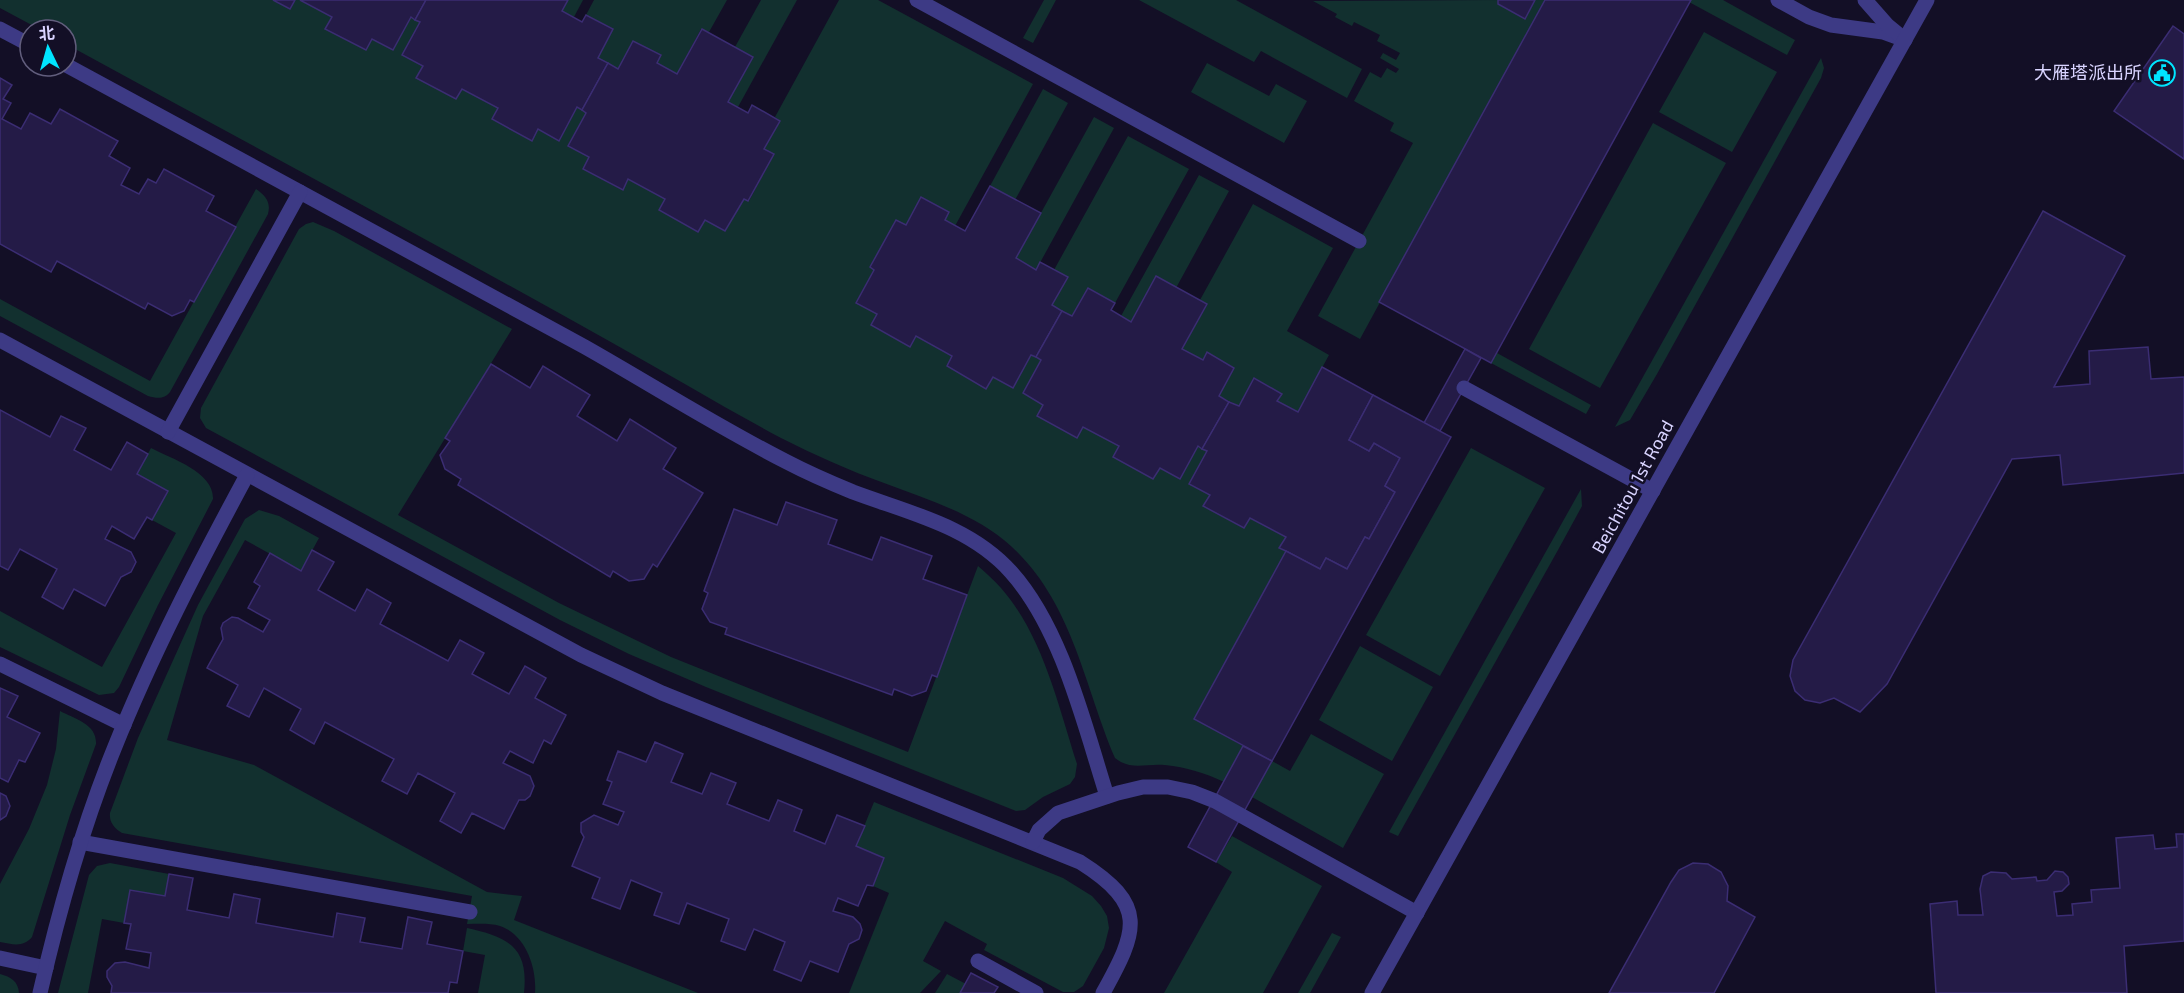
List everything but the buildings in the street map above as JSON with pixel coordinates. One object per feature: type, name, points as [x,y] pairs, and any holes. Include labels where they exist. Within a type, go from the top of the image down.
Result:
[{"type":"street","points":[[917,0],[1359,241]]},
{"type":"street","points":[[1778,0],[1809,17],[1831,25],[1883,32],[1905,40]]},
{"type":"street","points":[[1865,0],[1887,25],[1905,40]]},
{"type":"street","name":"Beichitou 1st Road","points":[[1372,993],[1927,0]]},
{"type":"street","points":[[0,29],[18,39]]},
{"type":"street","points":[[78,72],[589,350],[786,462],[849,490],[968,536],[1011,571],[1043,617],[1066,670],[1107,796]]},
{"type":"street","points":[[168,432],[300,192]]},
{"type":"street","points":[[0,340],[582,655],[662,693],[1080,862],[1115,888],[1126,903],[1131,921],[1130,940],[1103,993]]},
{"type":"street","points":[[1464,388],[1653,491]]},
{"type":"street","points":[[40,993],[80,842],[124,725],[167,627],[247,475]]},
{"type":"street","points":[[0,664],[124,725]]},
{"type":"street","points":[[1033,842],[1039,830],[1058,813],[1107,796],[1143,787],[1168,787],[1192,792],[1224,806],[1417,913]]},
{"type":"street","points":[[80,842],[470,912]]},
{"type":"street","points":[[0,958],[46,968]]},
{"type":"street","points":[[978,961],[1036,993]]},
{"type":"green space","points":[[0,0],[300,0],[332,17],[326,29],[366,50],[372,39],[393,50],[411,17],[420,22],[402,55],[423,66],[417,78],[456,99],[462,89],[498,108],[492,119],[532,140],[538,129],[560,140],[577,107],[586,113],[568,145],[589,157],[583,169],[622,190],[628,179],[665,199],[659,210],[698,232],[705,220],[725,231],[744,199],[749,201],[774,154],[764,149],[780,121],[775,117],[839,0],[878,0],[1033,84],[955,226],[945,220],[948,212],[921,197],[906,225],[896,221],[870,267],[874,270],[856,302],[877,314],[871,325],[910,346],[916,336],[952,356],[947,366],[986,388],[993,377],[1013,388],[1031,355],[1041,360],[1023,393],[1119,446],[1114,457],[1153,479],[1160,468],[1180,479],[1198,446],[1207,451],[1189,484],[1210,495],[1204,506],[1243,528],[1250,518],[1286,537],[1279,547],[1286,551],[1194,718],[1243,746],[1224,782],[1180,767],[1133,765],[1115,758],[1075,646],[1049,594],[1033,569],[1012,547],[983,525],[935,502],[845,468],[781,438],[474,266],[78,51],[78,18],[19,18],[0,8]]},
{"type":"green space","points":[[568,0],[583,0],[574,17],[562,11]]},
{"type":"green space","points":[[594,0],[727,0],[709,32],[701,29],[677,74],[657,63],[660,55],[633,41],[618,69],[598,58],[613,29],[586,15]]},
{"type":"green space","points":[[761,0],[797,0],[738,107],[728,102],[735,47]]},
{"type":"green space","points":[[1044,0],[1056,0],[1033,43],[1023,38]]},
{"type":"green space","points":[[1139,0],[1236,0],[1362,69],[1347,98],[1261,51],[1254,62]]},
{"type":"green space","points":[[1498,0],[1498,4],[1525,19],[1535,0],[1545,0],[1360,339],[1318,316],[1413,143],[1390,131],[1394,123],[1354,101],[1370,72],[1381,78],[1387,68],[1396,73],[1399,69],[1380,58],[1383,53],[1396,60],[1400,53],[1377,41],[1380,35],[1354,22],[1352,26],[1335,17],[1337,14],[1313,1]]},
{"type":"green space","points":[[1691,0],[1723,0],[1795,40],[1787,55],[1689,2]]},
{"type":"green space","points":[[1704,32],[1777,72],[1732,152],[1659,112]]},
{"type":"green space","points":[[1821,58],[1824,68],[1821,78],[1657,374],[1630,420],[1615,427]]},
{"type":"green space","points":[[1207,63],[1269,96],[1276,84],[1307,101],[1284,143],[1191,92]]},
{"type":"green space","points":[[1043,89],[1068,103],[1015,200],[990,186]]},
{"type":"green space","points":[[1094,117],[1114,128],[1036,270],[1016,258]]},
{"type":"green space","points":[[1653,123],[1726,163],[1600,388],[1529,349]]},
{"type":"green space","points":[[1128,136],[1189,169],[1115,303],[1088,288],[1072,316],[1052,305],[1054,270]]},
{"type":"green space","points":[[1199,175],[1229,191],[1176,288],[1156,276],[1131,322],[1121,316]]},
{"type":"green space","points":[[256,189],[267,200],[268,214],[170,392],[163,397],[148,396],[0,316],[0,299],[150,381]]},
{"type":"green space","points":[[1253,204],[1333,248],[1287,331],[1329,355],[1298,412],[1277,401],[1282,394],[1255,378],[1239,406],[1219,396],[1234,368],[1207,353],[1203,360],[1182,349],[1207,305],[1200,300]]},
{"type":"green space","points":[[313,222],[334,231],[512,329],[398,515],[559,603],[671,657],[908,752],[978,566],[1016,607],[1028,627],[1048,672],[1077,764],[1075,777],[1070,784],[1043,797],[1025,810],[1016,811],[706,687],[629,654],[560,620],[206,428],[200,418],[201,408],[299,229]]},
{"type":"green space","points":[[1497,353],[1591,405],[1586,414],[1491,363]]},
{"type":"green space","points":[[151,448],[199,474],[207,481],[213,499],[119,687],[114,693],[99,695],[0,647],[0,611],[102,667],[176,533],[152,520],[168,491],[137,474]]},
{"type":"green space","points":[[1471,448],[1545,488],[1440,676],[1366,635]]},
{"type":"green space","points":[[1581,489],[1582,506],[1398,836],[1389,832]]},
{"type":"green space","points":[[259,510],[279,516],[319,538],[301,571],[245,540],[203,616],[167,740],[254,765],[487,892],[522,896],[514,920],[698,993],[535,993],[532,963],[517,937],[500,926],[467,924],[472,896],[122,833],[114,827],[110,813],[138,738],[198,605],[245,519]]},
{"type":"green space","points":[[1360,646],[1433,687],[1392,761],[1319,720]]},
{"type":"green space","points":[[60,711],[89,727],[96,744],[70,815],[32,937],[21,944],[0,942],[0,884],[29,829],[47,785],[56,749]]},
{"type":"green space","points":[[1311,734],[1384,774],[1343,848],[1252,797],[1272,761],[1290,771]]},
{"type":"green space","points":[[874,802],[1063,878],[1092,896],[1107,916],[1109,928],[1104,948],[1083,986],[1074,992],[1063,992],[984,950],[987,944],[945,921],[923,961],[941,971],[920,993],[849,993],[889,893],[873,886],[884,858],[856,846]]},
{"type":"green space","points":[[1232,836],[1322,886],[1263,993],[1164,993],[1232,872],[1216,862]]},
{"type":"green space","points":[[110,863],[169,874],[165,896],[130,891],[124,923],[102,919],[88,993],[58,993],[89,875],[97,866]]},
{"type":"green space","points":[[467,928],[493,935],[512,946],[519,954],[523,964],[524,993],[478,993],[485,955],[463,951]]},
{"type":"green space","points":[[1332,933],[1341,937],[1310,993],[1298,993]]},
{"type":"green space","points":[[0,974],[13,980],[19,993],[0,993]]},
{"type":"green space","points":[[947,974],[966,984],[961,993],[935,993]]},
{"type":"place","name":"大雁塔派出所","points":[[2162,73]]}]
